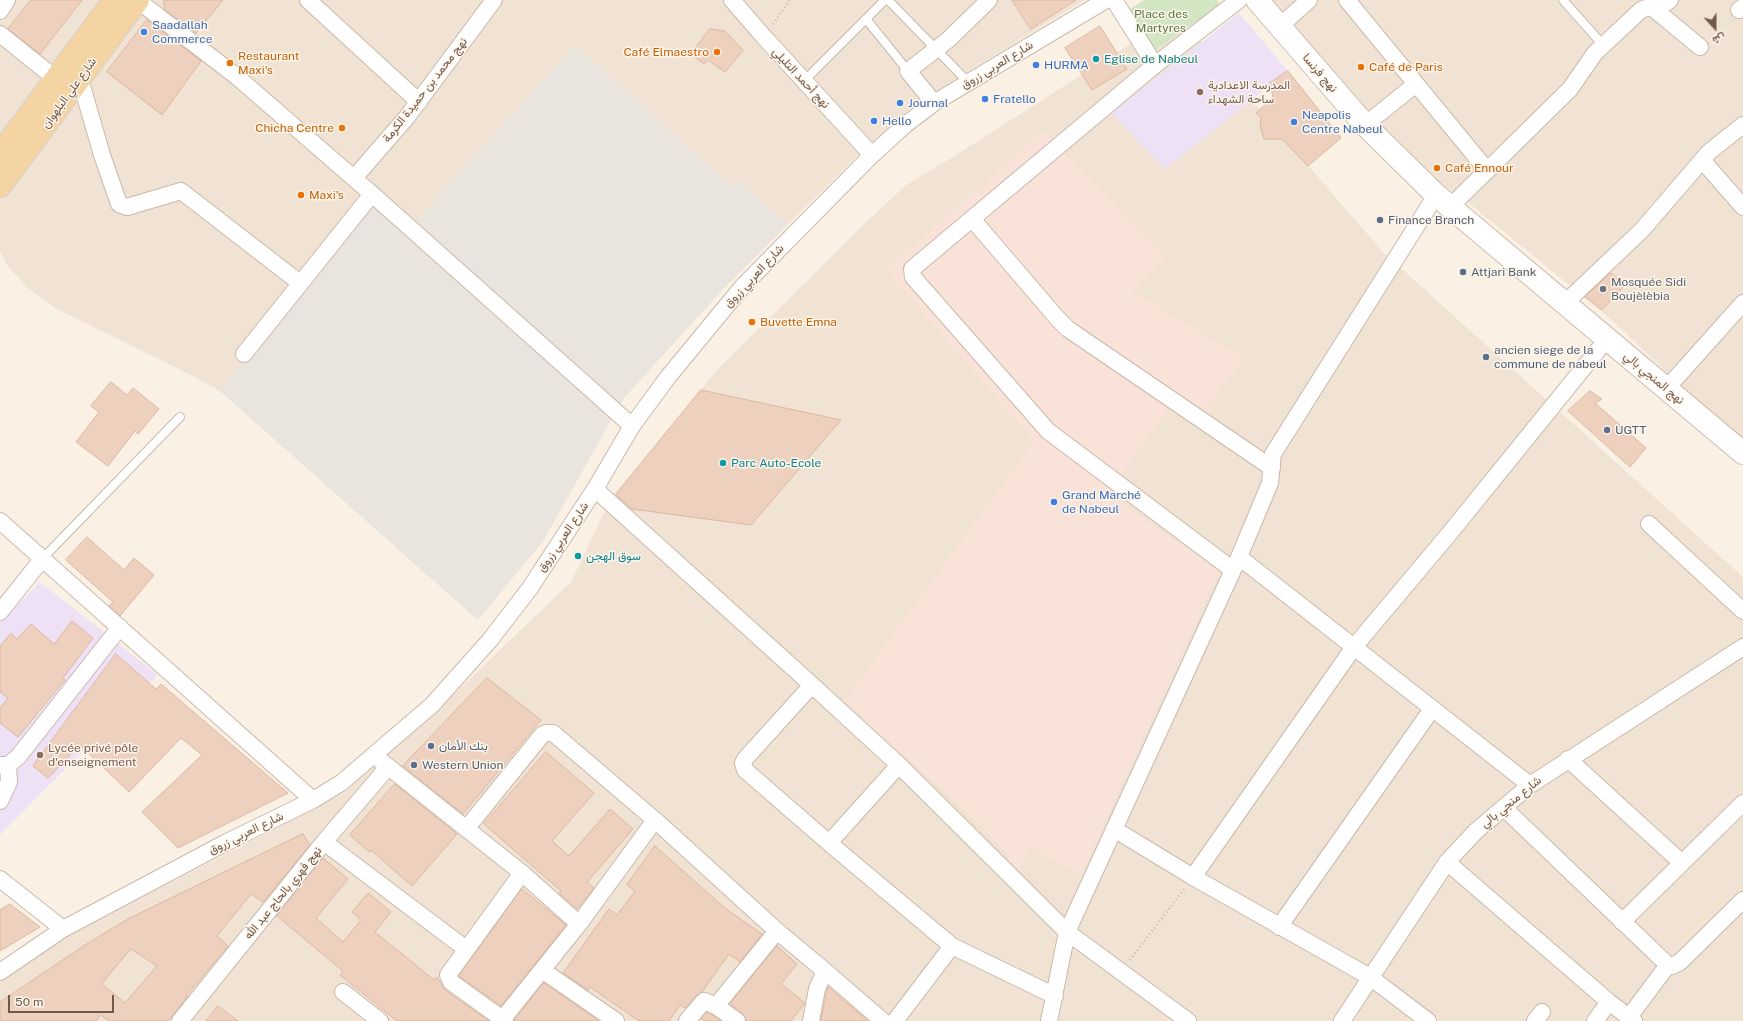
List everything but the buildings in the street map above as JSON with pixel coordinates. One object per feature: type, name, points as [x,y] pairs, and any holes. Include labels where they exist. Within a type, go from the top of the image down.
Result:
[{"type":"main road","name":"شارع علي البلهوان","points":[[0,154],[114,0]]},
{"type":"main road","name":"شارع علي البلهوان","points":[[0,186],[137,0]]},
{"type":"street","points":[[0,11],[6,0]]},
{"type":"street","points":[[137,0],[236,76],[354,178],[632,426]]},
{"type":"street","points":[[308,0],[418,102]]},
{"type":"street","name":"نهج محمد بن حميدة الكرمة","points":[[354,178],[418,102],[494,0]]},
{"type":"street","name":"نهج أحمد التليلي","points":[[732,0],[872,155]]},
{"type":"street","points":[[934,103],[908,71],[990,0]]},
{"type":"street","name":"شارع العربي زروق","points":[[0,972],[63,929],[225,843],[313,800],[341,783],[432,705],[470,664],[530,588],[595,489],[632,426],[673,372],[743,286],[872,155],[934,103],[1106,0]]},
{"type":"street","points":[[1114,0],[1155,65]]},
{"type":"street","points":[[1239,0],[1155,65],[973,220],[912,269],[913,277],[1048,432],[1354,647],[1530,785]]},
{"type":"street","name":"نهج فرنسا","points":[[1257,0],[1365,125],[1443,201]]},
{"type":"street","points":[[1280,26],[1309,0]]},
{"type":"street","points":[[1347,0],[1486,169]]},
{"type":"street","points":[[1049,1021],[1067,932],[1236,563],[1270,483],[1273,454],[1443,201],[1486,169],[1570,89],[1588,61],[1641,10],[1646,8],[1654,9],[1662,6],[1670,0]]},
{"type":"street","points":[[1654,9],[1700,47]]},
{"type":"street","points":[[0,34],[56,79]]},
{"type":"street","points":[[80,79],[102,155],[119,204],[127,207],[181,191],[300,283]]},
{"type":"street","points":[[1365,125],[1416,84]]},
{"type":"street","points":[[1564,304],[1642,230],[1708,152],[1743,125]]},
{"type":"street","points":[[1702,160],[1743,207]]},
{"type":"street","points":[[244,354],[372,194]]},
{"type":"street","name":"نهج المنجي بالي","points":[[1443,201],[1743,453]]},
{"type":"street","points":[[973,220],[1068,329],[1272,468]]},
{"type":"street","points":[[1666,388],[1743,303]]},
{"type":"street","points":[[1193,878],[1354,647],[1449,534],[1607,339]]},
{"type":"street","points":[[595,489],[899,765],[1067,932],[1188,1021]]},
{"type":"street","points":[[0,521],[313,800]]},
{"type":"street","points":[[1649,524],[1743,611]]},
{"type":"street","points":[[0,612],[43,558]]},
{"type":"street","points":[[0,801],[9,782],[4,765],[18,757],[120,627]]},
{"type":"street","name":"شارع منجي بالي","points":[[1342,1021],[1447,862],[1476,831],[1530,785],[1743,647]]},
{"type":"street","points":[[812,685],[745,759],[744,766],[829,843],[952,946],[1055,996]]},
{"type":"street","points":[[1279,927],[1432,709]]},
{"type":"street","points":[[466,829],[542,735],[550,732],[655,820],[777,930],[883,1021]]},
{"type":"street","points":[[373,756],[522,873],[579,924]]},
{"type":"street","points":[[1568,759],[1682,863]]},
{"type":"street","points":[[829,843],[899,765]]},
{"type":"street","name":"نهج فهري بالحاج عبد الله","points":[[180,1021],[324,842],[388,767]]},
{"type":"street","points":[[1622,922],[1743,803]]},
{"type":"street","points":[[1504,808],[1668,965]]},
{"type":"street","points":[[522,873],[449,972],[451,982],[503,1020],[579,924],[655,820]]},
{"type":"street","points":[[1114,829],[1193,878],[1370,977],[1428,1021]]},
{"type":"street","points":[[324,842],[466,949]]},
{"type":"street","points":[[1447,862],[1609,1002],[1632,1019],[1668,965],[1680,962],[1743,900]]},
{"type":"street","points":[[0,879],[63,929]]},
{"type":"street","points":[[716,1006],[777,930]]},
{"type":"street","points":[[895,1021],[952,946]]},
{"type":"street","points":[[542,970],[616,1021]]},
{"type":"street","points":[[811,1021],[817,989],[825,971]]},
{"type":"street","points":[[343,992],[380,1021]]},
{"type":"street","points":[[687,1021],[704,1001],[716,1006],[737,1021]]},
{"type":"street","points":[[1595,1021],[1609,1002]]},
{"type":"lane","points":[[804,81],[885,0]]},
{"type":"lane","points":[[888,0],[969,83]]},
{"type":"lane","points":[[1563,0],[1603,46]]},
{"type":"lane","points":[[866,19],[908,71]]},
{"type":"lane","points":[[43,558],[180,417]]},
{"type":"path","points":[[764,37],[790,0]]},
{"type":"path","points":[[1121,971],[1193,878]]},
{"type":"shaded area","points":[[0,0],[1085,0],[915,104],[857,156],[722,290],[623,399],[543,541],[478,620],[220,391],[197,378],[55,308],[29,289],[9,268],[0,251]]},
{"type":"shaded area","points":[[1240,0],[1743,0],[1743,440],[1709,413],[1612,320],[1465,200],[1419,169]]},
{"type":"shaded area","name":"المدرسة الاعدادية ساحة الشهداء","points":[[1239,13],[1288,71],[1165,169],[1111,113]]},
{"type":"shaded area","points":[[1177,14],[1382,251],[1743,577],[1743,1021],[0,1021],[0,981],[50,945],[344,793],[459,689],[571,582],[611,498],[717,370],[861,227],[906,185],[956,155]]},
{"type":"shaded area","points":[[575,45],[731,186],[742,184],[787,224],[722,290],[623,399],[543,541],[478,620],[220,391],[383,193],[416,221]]},
{"type":"shaded area","name":"Grand Marché de Nabeul","points":[[1043,131],[1166,257],[1131,291],[1245,358],[1193,425],[1169,408],[1108,494],[1219,571],[1080,876],[1031,847],[1018,869],[984,827],[844,701],[1034,441],[885,270]]},
{"type":"shaded area","name":"Lycée privé pôle d'enseignement","points":[[40,582],[158,675],[0,835],[0,622]]},
{"type":"green space","name":"Place des Martyres","points":[[1144,0],[1217,0],[1220,5],[1155,50],[1128,10]]},
{"type":"place","name":"Saadallah Commerce","points":[[144,32]]},
{"type":"place","name":"Café Elmaestro","points":[[717,52]]},
{"type":"place","name":"Eglise de Nabeul","points":[[1096,59]]},
{"type":"place","name":"Restaurant Maxi's","points":[[230,63]]},
{"type":"place","name":"HURMA","points":[[1036,65]]},
{"type":"place","name":"Café de Paris","points":[[1361,67]]},
{"type":"place","name":"المدرسة الاعدادية ساحة الشهداء","points":[[1200,92]]},
{"type":"place","name":"Fratello","points":[[985,99]]},
{"type":"place","name":"Journal","points":[[900,103]]},
{"type":"place","name":"Hello","points":[[874,121]]},
{"type":"place","name":"Neapolis Centre Nabeul","points":[[1294,122]]},
{"type":"place","name":"Chicha Centre","points":[[342,128]]},
{"type":"place","name":"Café Ennour","points":[[1437,168]]},
{"type":"place","name":"Maxi's","points":[[301,195]]},
{"type":"place","name":"Finance Branch","points":[[1380,220]]},
{"type":"place","name":"Attjari Bank","points":[[1463,272]]},
{"type":"place","name":"Mosquée Sidi Boujèlèbia","points":[[1603,289]]},
{"type":"place","name":"Buvette Emna","points":[[752,322]]},
{"type":"place","name":"ancien siege de la commune de nabeul","points":[[1486,357]]},
{"type":"place","name":"UGTT","points":[[1607,430]]},
{"type":"place","name":"Parc Auto-Ecole","points":[[723,463]]},
{"type":"place","name":"Grand Marché de Nabeul","points":[[1054,502]]},
{"type":"place","name":"سوق الهجن","points":[[578,556]]},
{"type":"place","name":"بنك الأمان","points":[[431,746]]},
{"type":"place","name":"Lycée privé pôle d'enseignement","points":[[40,755]]},
{"type":"place","name":"Western Union","points":[[414,765]]}]
